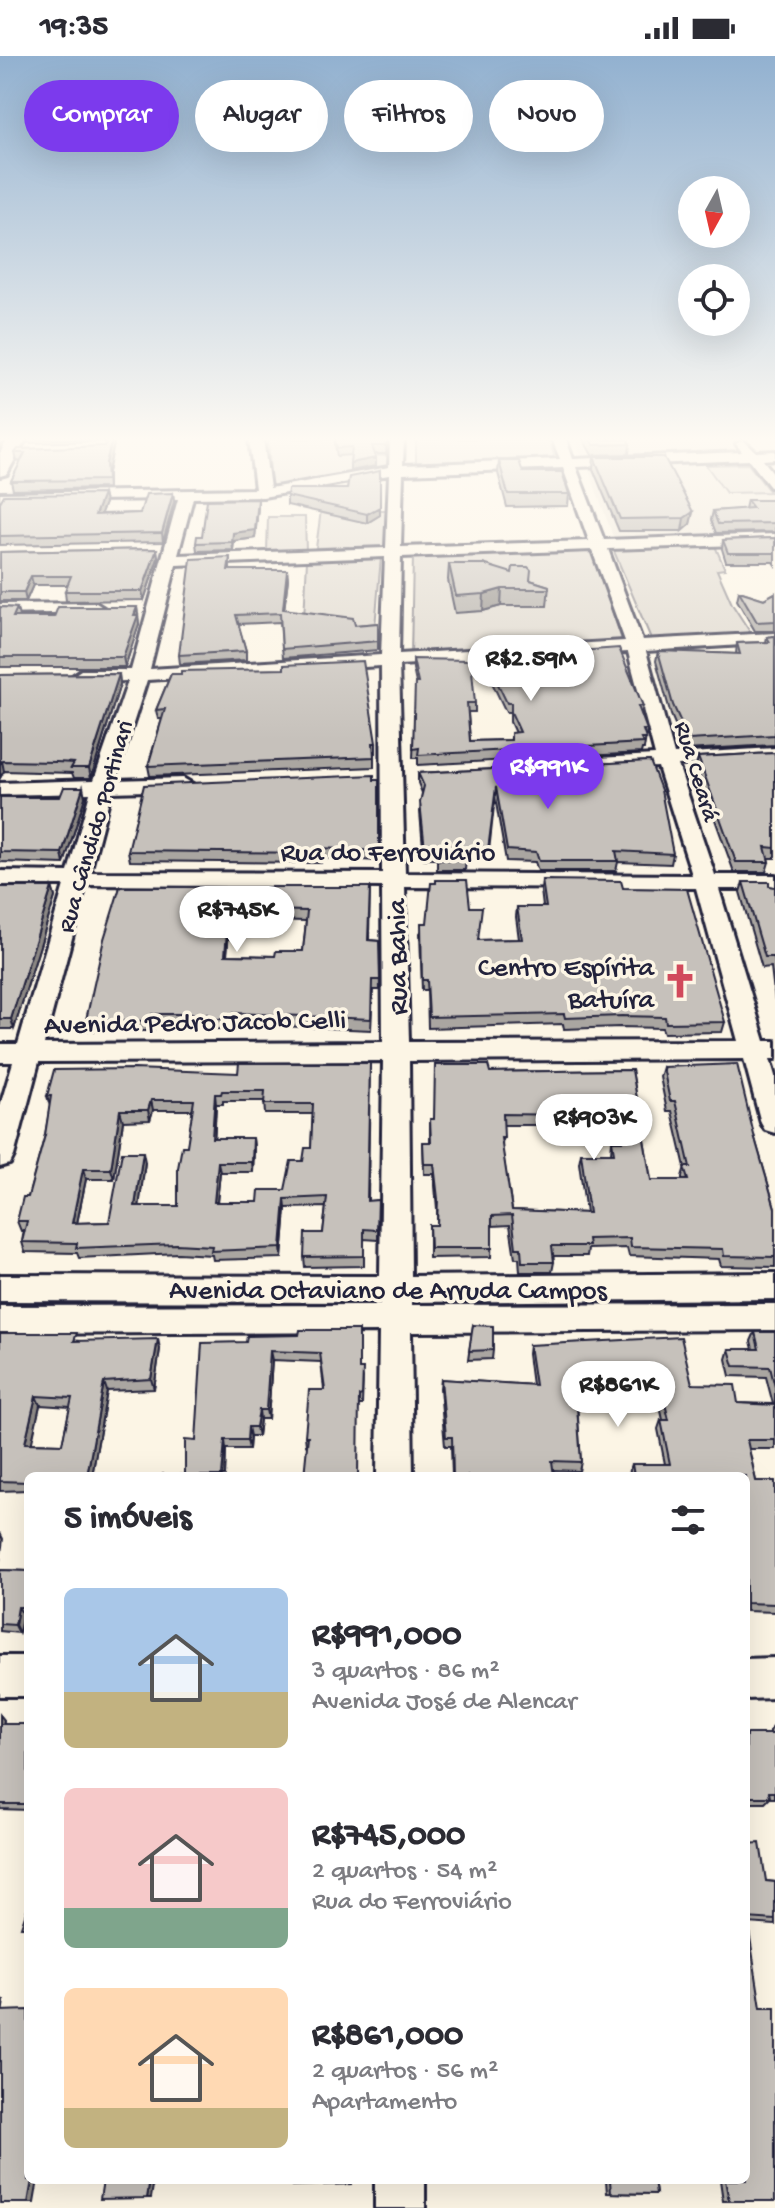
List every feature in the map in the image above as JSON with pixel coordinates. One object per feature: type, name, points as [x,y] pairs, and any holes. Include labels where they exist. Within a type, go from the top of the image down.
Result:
[{"type":"street","name":"Rua Cândido Portinari","points":[[0,1156],[102,788],[139,675],[147,613],[169,539]]},
{"type":"street","name":"Rua Bahia","points":[[392,539],[390,662],[395,880],[397,1321],[395,1472]]},
{"type":"street","name":"Rua Ceará","points":[[597,539],[636,647],[666,760],[706,882],[765,1050],[775,1123]]},
{"type":"street","points":[[164,553],[391,553],[760,539]]},
{"type":"street","points":[[0,609],[108,614],[0,620]]},
{"type":"street","points":[[62,676],[390,662],[775,638]]},
{"type":"street","points":[[514,768],[775,754]]},
{"type":"street","points":[[0,789],[209,783]]},
{"type":"street","name":"Rua do Ferroviário","points":[[0,878],[775,882]]},
{"type":"street","name":"Avenida Pedro Jacob Celli","points":[[0,1053],[765,1050]]},
{"type":"street","name":"Avenida Octaviano de Arruda Campos","points":[[0,1288],[775,1286]]},
{"type":"street","name":"Avenida Octaviano de Arruda Campos","points":[[0,1320],[397,1321],[775,1317]]},
{"type":"street","points":[[0,1676],[24,1676]]},
{"type":"street","points":[[750,1679],[775,1678]]},
{"type":"street","points":[[400,2184],[400,2208]]},
{"type":"shaded area","points":[[267,539],[306,539],[306,551],[267,552]]},
{"type":"shaded area","points":[[317,539],[386,539],[386,550],[349,552],[348,547],[316,548]]},
{"type":"shaded area","points":[[715,546],[725,569],[717,570],[732,604],[752,635],[652,641],[613,549]]},
{"type":"shaded area","points":[[591,549],[623,643],[411,657],[413,556]]},
{"type":"shaded area","points":[[381,557],[375,627],[304,619],[307,560]]},
{"type":"building","points":[[197,539],[232,539],[232,542],[196,543]]},
{"type":"building","points":[[775,539],[775,553],[728,553],[723,540]]},
{"type":"building","points":[[157,549],[142,591],[65,591],[71,576],[31,576],[24,592],[0,592],[0,552]]},
{"type":"building","points":[[230,557],[228,570],[287,570],[283,609],[353,618],[355,625],[378,623],[378,641],[282,649],[280,613],[236,615],[246,651],[179,655],[191,559]]},
{"type":"building","points":[[449,564],[483,564],[512,573],[513,567],[528,567],[531,570],[530,580],[549,586],[549,589],[502,589],[456,596]]},
{"type":"building","points":[[739,591],[764,599],[775,593],[775,621],[757,622]]},
{"type":"building","points":[[0,607],[17,608],[13,617],[54,617],[58,607],[137,607],[134,615],[138,615],[123,657],[0,657]]},
{"type":"building","points":[[775,636],[775,735],[689,740],[673,705],[658,651],[740,654],[737,643],[770,642],[767,637]]},
{"type":"building","points":[[619,648],[643,706],[638,706],[647,730],[643,730],[646,739],[641,739],[643,743],[418,755],[419,748],[413,749],[415,683],[418,683],[413,659],[471,660],[475,703],[467,703],[470,741],[511,740],[511,733],[520,732],[511,712],[511,703],[507,703],[486,659],[580,656],[579,651]]},
{"type":"building","points":[[363,661],[376,743],[373,743],[374,757],[148,766],[165,709],[156,710],[171,674],[181,674],[181,671],[284,669],[284,665]]},
{"type":"building","points":[[119,674],[89,768],[71,768],[74,763],[56,762],[2,761],[0,764],[0,675]]},
{"type":"building","points":[[775,753],[775,848],[765,847],[769,862],[736,862],[698,757]]},
{"type":"building","points":[[650,761],[661,790],[673,854],[616,851],[618,861],[539,861],[536,852],[507,850],[496,787],[488,850],[465,849],[466,860],[437,860],[438,849],[425,849],[420,802],[424,786],[418,773]]},
{"type":"building","points":[[374,775],[374,780],[379,780],[379,851],[321,848],[320,853],[128,851],[144,785]]},
{"type":"building","points":[[64,787],[83,787],[62,853],[0,852],[0,797],[60,797]]},
{"type":"building","points":[[436,880],[467,880],[470,907],[482,907],[478,940],[522,939],[517,907],[546,907],[542,880],[621,881],[623,888],[687,889],[725,1022],[666,1023],[665,1017],[565,1018],[564,1014],[429,1017],[427,980],[422,980],[421,923],[427,923],[431,883],[436,883]]},
{"type":"building","points":[[743,882],[769,882],[769,886],[775,887],[775,963],[774,957],[765,957]]},
{"type":"building","points":[[0,887],[52,887],[11,1019],[0,1019]]},
{"type":"building","points":[[120,887],[370,887],[368,940],[379,941],[380,980],[372,980],[371,1019],[234,1013],[234,1019],[207,1019],[207,1014],[152,1014],[151,1021],[86,1020],[104,939]],"holes":[[[229,909],[307,911],[303,951],[276,951],[275,956],[225,955]]]},
{"type":"building","points":[[239,1063],[370,1063],[367,1201],[378,1200],[377,1230],[364,1229],[364,1256],[304,1257],[305,1233],[323,1233],[327,1197],[285,1199],[281,1248],[211,1251],[212,1246],[176,1244],[76,1248],[77,1243],[22,1242],[27,1221],[17,1221],[23,1197],[28,1197],[45,1135],[51,1096],[47,1096],[54,1070],[238,1073]],"holes":[[[222,1091],[265,1091],[264,1104],[313,1104],[311,1148],[305,1148],[303,1161],[291,1161],[285,1190],[259,1190],[258,1202],[214,1202],[218,1162],[252,1162],[253,1138],[212,1138],[215,1094]],[[151,1100],[194,1100],[187,1146],[182,1146],[178,1168],[178,1206],[135,1206],[143,1152],[122,1152],[109,1222],[72,1223],[83,1169],[111,1169],[120,1110],[148,1110]]]},
{"type":"building","points":[[737,1064],[775,1208],[775,1257],[724,1256],[723,1249],[631,1247],[630,1238],[588,1239],[589,1246],[552,1246],[554,1262],[522,1262],[521,1248],[516,1248],[512,1215],[492,1216],[492,1248],[430,1248],[429,1225],[437,1225],[438,1199],[434,1164],[424,1164],[423,1142],[431,1142],[435,1065],[488,1065],[490,1072],[632,1070],[651,1180],[688,1180],[684,1167],[690,1167],[675,1101],[670,1101],[663,1067]],"holes":[[[569,1097],[612,1097],[622,1141],[612,1141],[614,1153],[581,1153],[589,1213],[512,1210],[501,1138],[504,1138],[503,1114],[571,1115]]]},
{"type":"building","points":[[473,1325],[493,1326],[493,1350],[469,1351]]},
{"type":"building","points":[[300,1330],[359,1330],[359,1369],[363,1369],[362,1395],[359,1396],[358,1472],[304,1472],[309,1390],[325,1390],[320,1353],[270,1351],[266,1410],[259,1410],[256,1427],[248,1427],[247,1440],[225,1440],[222,1472],[185,1472],[185,1440],[196,1441],[202,1343],[246,1342],[247,1336],[299,1335]]},
{"type":"building","points":[[755,1332],[775,1332],[775,1387],[770,1367],[734,1366],[729,1349],[759,1349]]},
{"type":"building","points":[[0,1333],[77,1333],[74,1341],[158,1339],[151,1379],[104,1382],[88,1472],[24,1472],[24,1482],[0,1481]],"holes":[[[36,1396],[72,1398],[62,1444],[25,1443]]]},
{"type":"building","points":[[681,1337],[692,1384],[735,1385],[738,1403],[775,1405],[775,1440],[747,1440],[756,1481],[775,1481],[775,1604],[750,1603],[750,1472],[633,1472],[632,1464],[670,1464],[661,1420],[669,1420],[659,1379],[575,1379],[581,1462],[552,1461],[553,1472],[453,1472],[452,1437],[446,1437],[441,1379],[535,1385],[529,1345]]},
{"type":"building","points":[[0,1570],[24,1571],[24,1607],[18,1607],[15,1625],[0,1624]]},
{"type":"building","points":[[0,1724],[24,1724],[24,1804],[0,1804]]},
{"type":"building","points":[[750,1734],[775,1734],[775,1792],[769,1792],[770,1797],[750,1797]]},
{"type":"building","points":[[760,1843],[766,1881],[775,1882],[775,1920],[750,1918],[750,1844]]},
{"type":"building","points":[[750,1937],[761,2008],[775,2008],[775,2201],[729,2201],[726,2184],[750,2184]]},
{"type":"building","points":[[24,2010],[24,2184],[31,2184],[28,2203],[0,2203],[0,2011]]},
{"type":"building","points":[[102,2184],[149,2184],[147,2198],[100,2199]]},
{"type":"building","points":[[292,2184],[351,2184],[292,2186]]},
{"type":"building","points":[[610,2184],[655,2184],[656,2194],[611,2193]]},
{"type":"place","name":"Centro Espírita Batuíra","points":[[680,981]]}]
